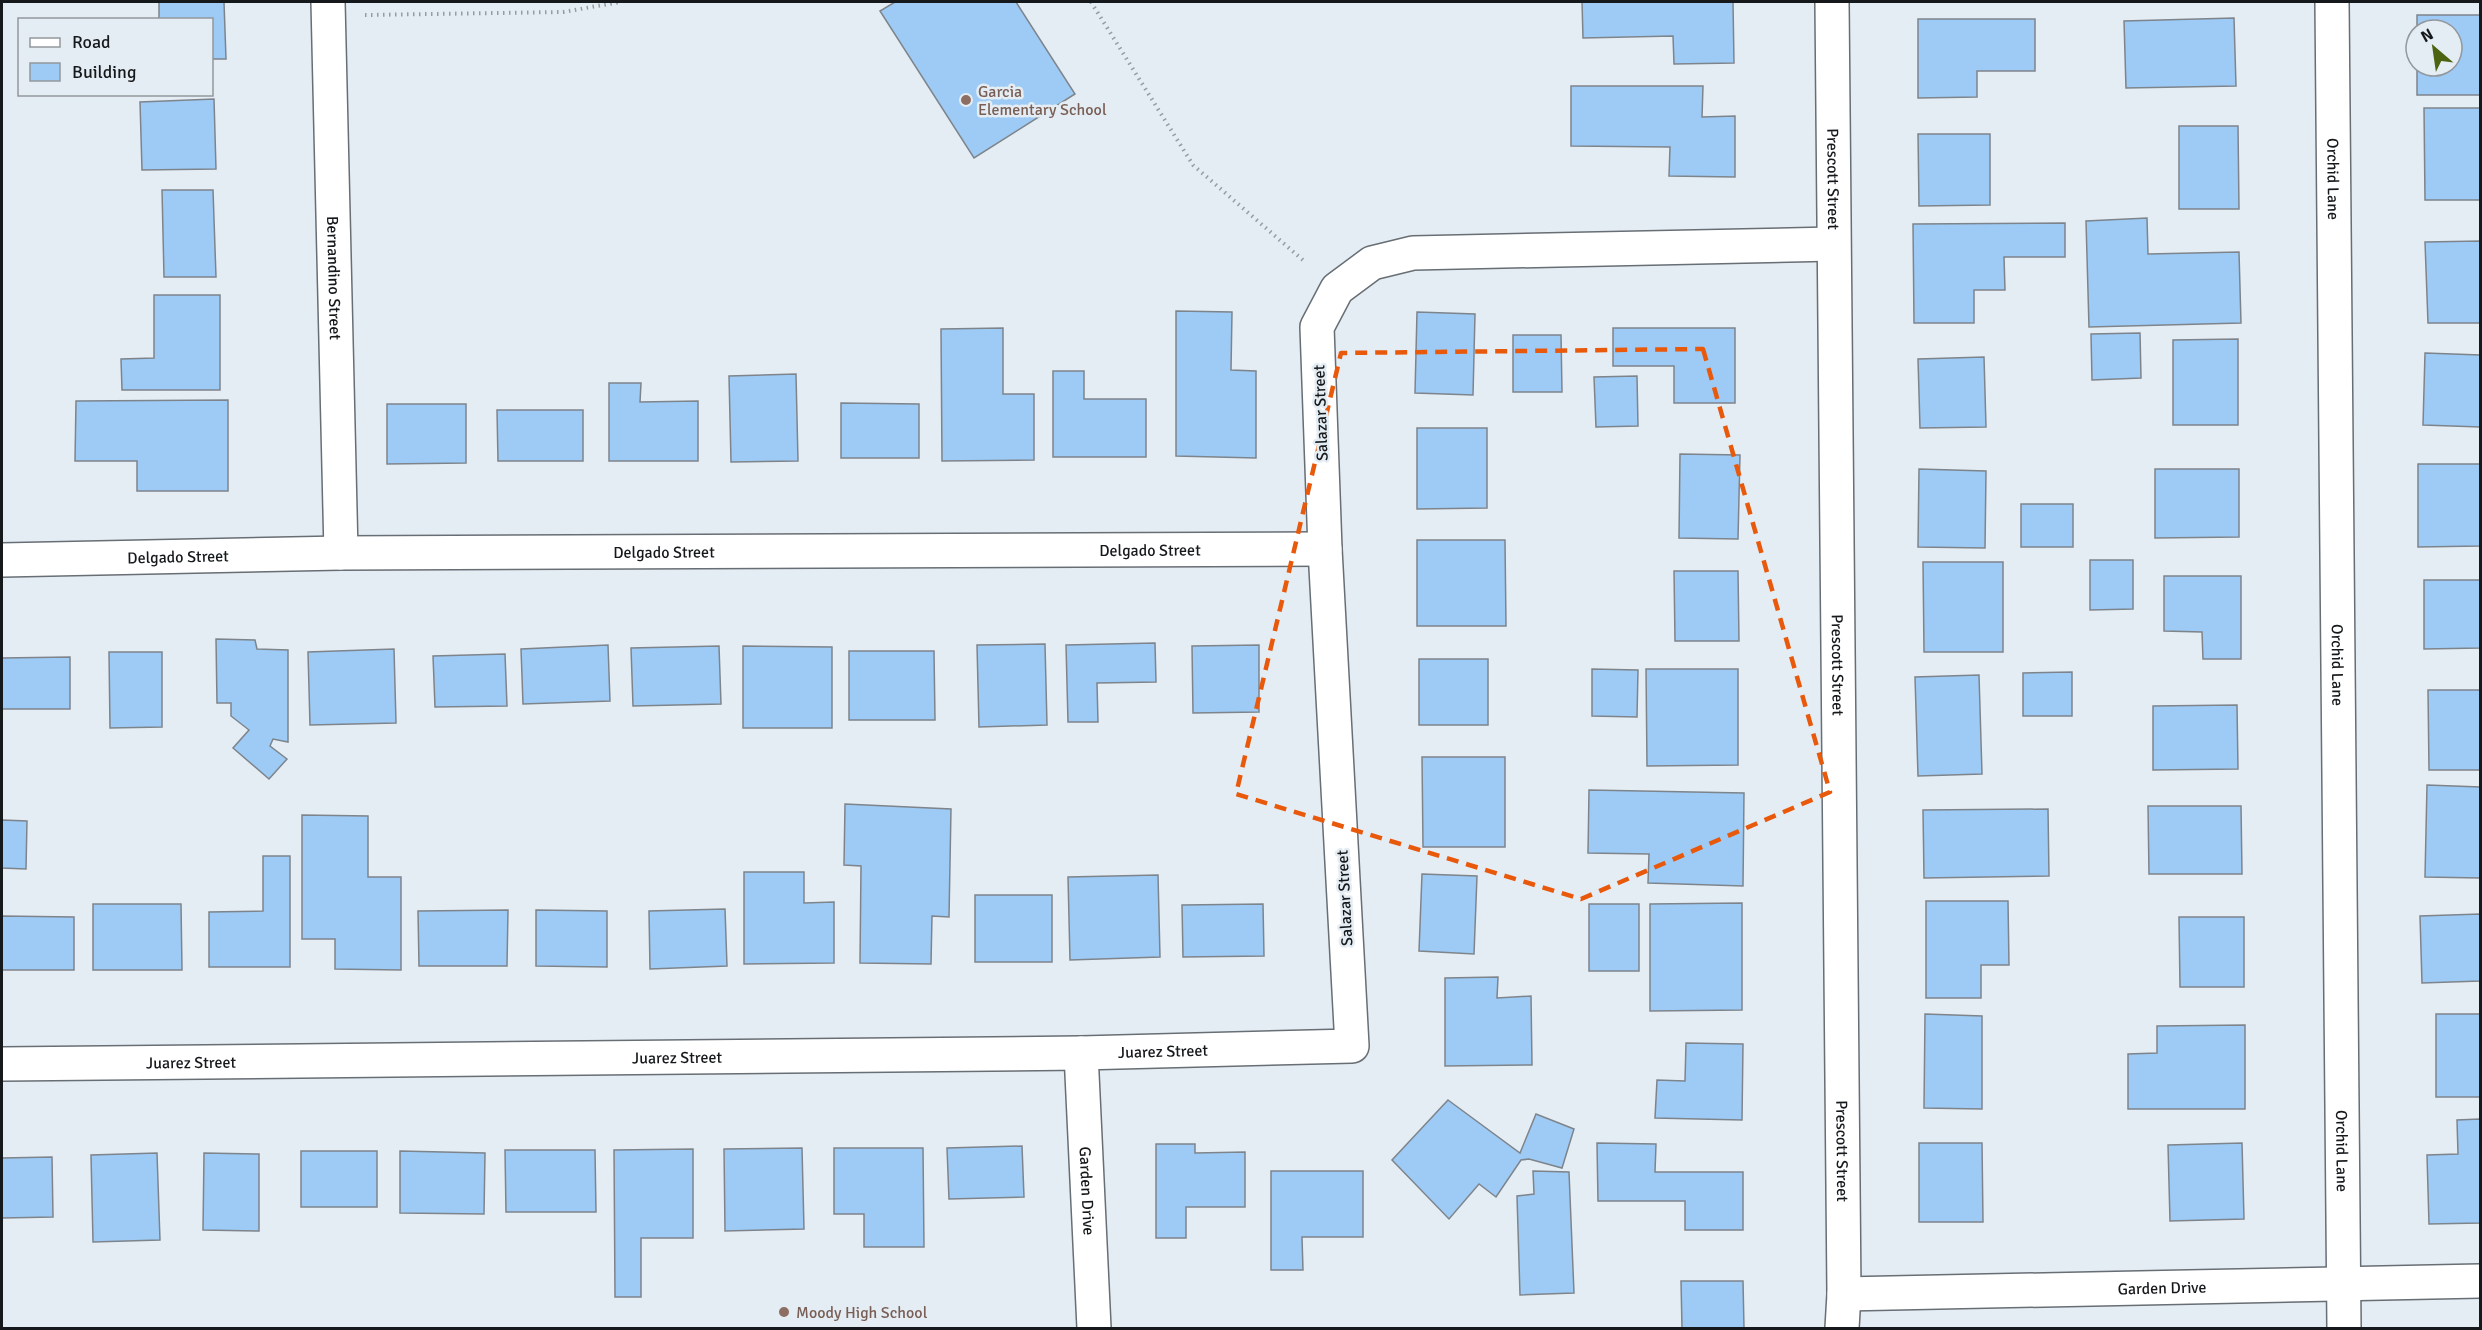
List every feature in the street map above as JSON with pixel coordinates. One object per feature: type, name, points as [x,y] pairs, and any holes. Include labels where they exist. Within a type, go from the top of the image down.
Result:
[{"type":"street","name":"Prescott Street","points":[[1832,2],[1844,1294],[1842,1329]]},
{"type":"street","name":"Orchid Lane","points":[[2332,2],[2344,1329]]},
{"type":"street","name":"Bernandino Street","points":[[328,9],[341,553]]},
{"type":"street","name":"Salazar Street","points":[[1352,1046],[1325,549],[1317,327],[1336,289],[1372,263],[1413,254],[1833,244]]},
{"type":"street","name":"Delgado Street","points":[[2,560],[341,553],[1325,549]]},
{"type":"street","name":"Juarez Street","points":[[2,1064],[1081,1053],[1352,1046]]},
{"type":"street","name":"Garden Drive","points":[[1081,1053],[1094,1329]]},
{"type":"street","name":"Garden Drive","points":[[1844,1294],[2481,1281]]},
{"type":"path","points":[[328,9],[564,12],[620,2]]},
{"type":"path","points":[[1091,2],[1193,165],[1304,261]]},
{"type":"highlighted area","points":[[1703,349],[1830,792],[1581,899],[1236,794],[1341,353]]},
{"type":"building","points":[[159,2],[224,2],[226,59],[213,59],[213,18],[159,18]]},
{"type":"building","points":[[895,2],[1016,2],[1075,94],[974,158],[880,11]]},
{"type":"building","points":[[1582,2],[1733,2],[1734,63],[1674,64],[1673,36],[1583,38]]},
{"type":"building","points":[[2417,15],[2480,15],[2480,95],[2417,95],[2417,78],[2464,78],[2464,18],[2417,18]]},
{"type":"building","points":[[2234,18],[2236,86],[2126,88],[2124,21]]},
{"type":"building","points":[[1918,19],[2035,19],[2035,71],[1977,71],[1977,97],[1918,98]]},
{"type":"building","points":[[1571,86],[1703,86],[1702,117],[1735,116],[1735,177],[1669,176],[1670,147],[1571,146]]},
{"type":"building","points":[[214,99],[216,169],[142,170],[140,102]]},
{"type":"building","points":[[2424,108],[2480,108],[2480,200],[2425,200]]},
{"type":"building","points":[[2179,126],[2238,126],[2239,209],[2179,209]]},
{"type":"building","points":[[1918,134],[1990,134],[1990,205],[1919,206]]},
{"type":"building","points":[[162,190],[213,190],[216,277],[164,277]]},
{"type":"building","points":[[2147,218],[2148,254],[2239,252],[2241,323],[2089,327],[2086,221]]},
{"type":"building","points":[[2065,223],[2065,257],[2004,257],[2005,290],[1974,290],[1974,323],[1914,323],[1913,224]]},
{"type":"building","points":[[2480,241],[2480,323],[2428,323],[2425,242]]},
{"type":"building","points":[[154,295],[220,295],[220,390],[122,390],[121,359],[154,358]]},
{"type":"building","points":[[1176,311],[1232,312],[1231,370],[1256,371],[1256,458],[1176,456]]},
{"type":"building","points":[[1417,312],[1475,314],[1473,395],[1415,393]]},
{"type":"building","points":[[1003,328],[1003,394],[1034,394],[1034,460],[942,461],[941,329]]},
{"type":"building","points":[[1613,328],[1735,328],[1735,403],[1674,403],[1674,366],[1613,366]]},
{"type":"building","points":[[2140,333],[2141,378],[2092,380],[2091,334]]},
{"type":"building","points":[[1513,335],[1561,335],[1562,392],[1513,392]]},
{"type":"building","points":[[2238,339],[2238,425],[2173,425],[2173,340]]},
{"type":"building","points":[[2425,353],[2480,355],[2480,427],[2423,425]]},
{"type":"building","points":[[1984,357],[1986,427],[1920,428],[1918,359]]},
{"type":"building","points":[[1053,371],[1084,371],[1084,399],[1146,399],[1146,457],[1053,457]]},
{"type":"building","points":[[796,374],[798,461],[731,462],[729,376]]},
{"type":"building","points":[[1637,376],[1638,426],[1596,427],[1594,377]]},
{"type":"building","points":[[609,383],[641,383],[640,402],[698,401],[698,461],[609,461]]},
{"type":"building","points":[[228,400],[228,491],[137,491],[137,461],[75,461],[76,401]]},
{"type":"building","points":[[841,403],[919,404],[919,458],[841,458]]},
{"type":"building","points":[[387,404],[466,404],[466,463],[387,464]]},
{"type":"building","points":[[497,410],[583,410],[583,461],[498,461]]},
{"type":"building","points":[[1417,428],[1487,428],[1487,508],[1417,509]]},
{"type":"building","points":[[1680,454],[1740,455],[1738,539],[1679,538]]},
{"type":"building","points":[[2418,464],[2480,464],[2480,546],[2418,547]]},
{"type":"building","points":[[1919,469],[1986,471],[1985,548],[1918,547]]},
{"type":"building","points":[[2155,469],[2239,469],[2239,537],[2155,538]]},
{"type":"building","points":[[2021,504],[2073,504],[2073,547],[2021,547]]},
{"type":"building","points":[[1417,540],[1505,540],[1506,626],[1417,626]]},
{"type":"building","points":[[2090,560],[2133,560],[2133,609],[2090,610]]},
{"type":"building","points":[[1923,562],[2003,562],[2003,652],[1924,652]]},
{"type":"building","points":[[1674,571],[1738,571],[1739,641],[1675,641]]},
{"type":"building","points":[[2164,576],[2241,576],[2241,659],[2203,659],[2202,632],[2164,631]]},
{"type":"building","points":[[2424,580],[2480,580],[2480,648],[2424,649]]},
{"type":"building","points":[[216,639],[255,640],[257,649],[288,650],[288,742],[273,739],[270,746],[287,759],[269,779],[233,748],[249,730],[231,716],[231,703],[217,703]]},
{"type":"building","points":[[1155,643],[1156,682],[1097,683],[1098,722],[1068,722],[1066,645]]},
{"type":"building","points":[[1045,644],[1047,725],[979,727],[977,645]]},
{"type":"building","points":[[608,645],[610,701],[523,704],[521,649]]},
{"type":"building","points":[[1259,645],[1259,712],[1193,713],[1192,646]]},
{"type":"building","points":[[719,646],[721,704],[633,706],[631,648]]},
{"type":"building","points":[[743,646],[832,647],[832,728],[743,728]]},
{"type":"building","points":[[394,649],[396,723],[310,725],[308,652]]},
{"type":"building","points":[[849,651],[934,651],[935,720],[849,720]]},
{"type":"building","points":[[109,652],[162,652],[162,727],[110,728]]},
{"type":"building","points":[[505,654],[507,706],[435,707],[433,656]]},
{"type":"building","points":[[70,657],[70,709],[2,709],[2,658]]},
{"type":"building","points":[[1419,659],[1488,659],[1488,725],[1419,725]]},
{"type":"building","points":[[1592,669],[1638,670],[1637,717],[1592,716]]},
{"type":"building","points":[[1646,669],[1738,669],[1738,765],[1647,766]]},
{"type":"building","points":[[2072,672],[2072,716],[2023,716],[2023,673]]},
{"type":"building","points":[[1979,675],[1982,774],[1918,776],[1915,677]]},
{"type":"building","points":[[2428,690],[2480,690],[2480,770],[2429,770]]},
{"type":"building","points":[[2237,705],[2238,769],[2153,770],[2153,706]]},
{"type":"building","points":[[1422,757],[1505,757],[1505,847],[1423,847]]},
{"type":"building","points":[[2427,785],[2480,787],[2480,878],[2425,877]]},
{"type":"building","points":[[1589,790],[1744,793],[1743,886],[1648,883],[1649,854],[1588,853]]},
{"type":"building","points":[[845,804],[951,809],[949,917],[932,916],[931,964],[860,963],[861,866],[844,865]]},
{"type":"building","points":[[2148,806],[2241,806],[2242,874],[2149,874]]},
{"type":"building","points":[[2048,809],[2049,876],[1924,878],[1923,810]]},
{"type":"building","points":[[302,815],[368,816],[368,877],[401,877],[401,970],[335,969],[335,939],[302,939]]},
{"type":"building","points":[[2,820],[27,821],[26,869],[2,868]]},
{"type":"building","points":[[263,856],[290,856],[290,967],[209,967],[209,912],[263,911]]},
{"type":"building","points":[[744,872],[804,872],[804,903],[834,902],[834,963],[744,964]]},
{"type":"building","points":[[1422,874],[1477,876],[1474,954],[1419,951]]},
{"type":"building","points":[[1158,875],[1160,957],[1070,960],[1068,877]]},
{"type":"building","points":[[975,895],[1052,895],[1052,962],[975,962]]},
{"type":"building","points":[[1926,901],[2008,901],[2009,965],[1981,965],[1981,998],[1926,998]]},
{"type":"building","points":[[1742,903],[1742,1010],[1650,1011],[1650,904]]},
{"type":"building","points":[[93,904],[181,904],[182,970],[93,970]]},
{"type":"building","points":[[1263,904],[1264,956],[1183,957],[1182,905]]},
{"type":"building","points":[[1589,904],[1639,904],[1639,971],[1589,971]]},
{"type":"building","points":[[725,909],[727,966],[650,969],[649,911]]},
{"type":"building","points":[[508,910],[507,966],[419,966],[418,911]]},
{"type":"building","points":[[536,910],[607,911],[607,967],[536,966]]},
{"type":"building","points":[[2480,914],[2480,981],[2422,983],[2420,916]]},
{"type":"building","points":[[2,916],[74,917],[74,970],[2,970]]},
{"type":"building","points":[[2179,917],[2244,917],[2244,987],[2180,987]]},
{"type":"building","points":[[1498,977],[1497,998],[1531,996],[1532,1065],[1445,1066],[1445,978]]},
{"type":"building","points":[[1925,1014],[1982,1016],[1982,1109],[1924,1108]]},
{"type":"building","points":[[2436,1014],[2480,1014],[2480,1097],[2436,1097]]},
{"type":"building","points":[[2245,1025],[2245,1109],[2128,1109],[2128,1054],[2157,1053],[2157,1026]]},
{"type":"building","points":[[1686,1043],[1743,1044],[1742,1120],[1655,1118],[1657,1080],[1685,1081]]},
{"type":"building","points":[[1448,1100],[1520,1153],[1536,1114],[1574,1129],[1562,1168],[1529,1159],[1521,1160],[1496,1197],[1479,1184],[1449,1219],[1392,1160]]},
{"type":"building","points":[[2480,1119],[2480,1223],[2429,1224],[2427,1155],[2458,1154],[2457,1120]]},
{"type":"building","points":[[1597,1143],[1656,1144],[1655,1172],[1743,1172],[1743,1230],[1685,1230],[1685,1201],[1598,1201]]},
{"type":"building","points":[[1919,1143],[1982,1143],[1983,1222],[1919,1222]]},
{"type":"building","points":[[2242,1143],[2244,1219],[2170,1221],[2168,1145]]},
{"type":"building","points":[[1156,1144],[1195,1144],[1195,1153],[1245,1152],[1245,1207],[1186,1207],[1186,1238],[1156,1238]]},
{"type":"building","points":[[1022,1146],[1024,1197],[949,1199],[947,1148]]},
{"type":"building","points":[[802,1148],[804,1229],[725,1231],[724,1149]]},
{"type":"building","points":[[834,1148],[923,1148],[924,1247],[864,1247],[864,1214],[834,1214]]},
{"type":"building","points":[[693,1149],[693,1238],[641,1238],[641,1297],[615,1297],[614,1150]]},
{"type":"building","points":[[505,1150],[595,1150],[596,1212],[506,1212]]},
{"type":"building","points":[[301,1151],[377,1151],[377,1207],[301,1207]]},
{"type":"building","points":[[400,1151],[485,1153],[484,1214],[400,1213]]},
{"type":"building","points":[[157,1153],[160,1240],[93,1242],[91,1155]]},
{"type":"building","points":[[204,1153],[259,1154],[259,1231],[203,1230]]},
{"type":"building","points":[[52,1157],[53,1217],[2,1218],[2,1158]]},
{"type":"building","points":[[1271,1171],[1363,1171],[1363,1237],[1302,1237],[1303,1270],[1271,1270]]},
{"type":"building","points":[[1533,1171],[1569,1172],[1574,1293],[1520,1295],[1517,1196],[1534,1194]]},
{"type":"building","points":[[1681,1281],[1743,1281],[1744,1328],[1682,1328]]},
{"type":"place","name":"Garcia Elementary School","points":[[966,100]]},
{"type":"place","name":"Moody High School","points":[[784,1312]]}]
